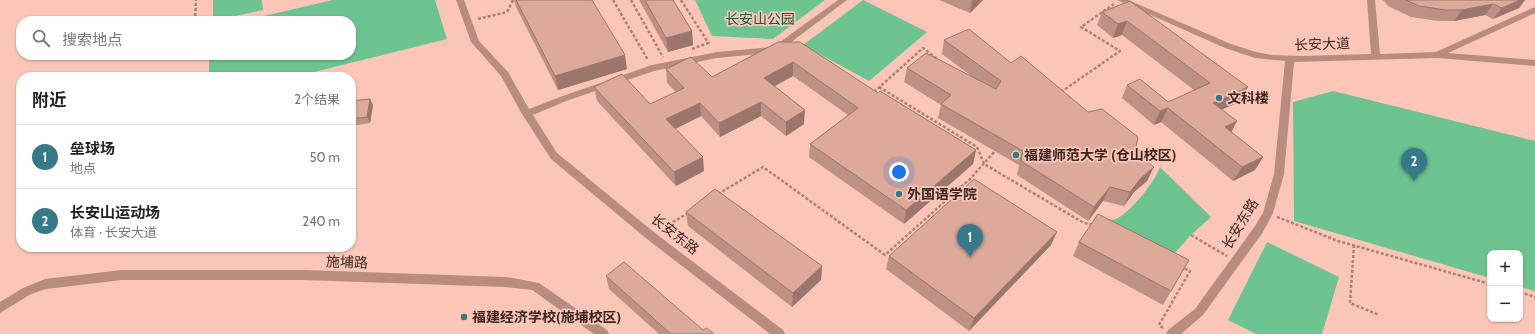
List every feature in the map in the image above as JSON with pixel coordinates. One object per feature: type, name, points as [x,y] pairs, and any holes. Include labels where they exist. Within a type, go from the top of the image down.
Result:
[{"type":"street","name":"长安东路","points":[[460,0],[475,42],[505,74],[518,95],[527,114],[554,156],[652,236],[779,334]]},
{"type":"street","points":[[527,114],[563,99],[652,68],[717,55],[775,50],[842,0]]},
{"type":"street","name":"长安大道","points":[[1120,0],[1228,46],[1255,55],[1290,59],[1437,55],[1535,63]]},
{"type":"street","points":[[1371,0],[1376,56]]},
{"type":"street","points":[[1437,55],[1535,10]]},
{"type":"street","name":"长安东路","points":[[1168,332],[1199,312],[1259,229],[1268,213],[1279,174],[1290,59]]},
{"type":"street","name":"施埔路","points":[[0,308],[27,291],[45,284],[66,280],[132,274],[304,275],[506,282],[535,286],[603,334]]},
{"type":"path","points":[[195,16],[196,0]]},
{"type":"path","points":[[468,22],[507,12],[513,0]]},
{"type":"path","points":[[613,0],[652,68]]},
{"type":"path","points":[[631,0],[664,58]]},
{"type":"path","points":[[681,0],[717,55]]},
{"type":"path","points":[[1060,92],[1120,51],[1081,27],[1120,0]]},
{"type":"path","points":[[686,51],[708,43]]},
{"type":"path","points":[[873,93],[924,48],[947,66]]},
{"type":"path","points":[[879,88],[977,147],[984,164],[1084,223],[1099,226]]},
{"type":"path","points":[[717,195],[763,167],[885,255],[970,179],[995,151]]},
{"type":"path","points":[[652,236],[691,211]]},
{"type":"path","points":[[1268,213],[1338,241],[1487,283]]},
{"type":"path","points":[[1191,235],[1236,261]]},
{"type":"path","points":[[1354,245],[1350,303],[1379,315]]},
{"type":"path","points":[[1168,332],[1159,325],[1190,271],[1176,264]]},
{"type":"path","points":[[1523,293],[1535,297]]},
{"type":"green space","points":[[213,0],[262,0],[263,10],[236,16],[213,16]]},
{"type":"green space","points":[[333,0],[435,0],[447,39],[314,72],[209,72],[209,60],[356,60],[356,16],[264,16]]},
{"type":"green space","name":"长安山公园","points":[[695,0],[825,0],[773,39],[712,36]]},
{"type":"green space","points":[[863,0],[927,32],[869,81],[803,45]]},
{"type":"green space","points":[[1333,91],[1535,141],[1535,291],[1523,288],[1523,250],[1487,250],[1487,277],[1294,221],[1293,102]]},
{"type":"green space","points":[[1160,167],[1211,217],[1191,235],[1174,254],[1096,220],[1116,219],[1124,214],[1148,188]]},
{"type":"green space","points":[[1267,242],[1339,277],[1322,334],[1256,334],[1228,320]]},
{"type":"building","points":[[516,0],[592,0],[625,55],[555,76]]},
{"type":"building","points":[[645,0],[673,0],[692,31],[666,38]]},
{"type":"building","points":[[1406,0],[1520,0],[1502,8],[1493,4],[1462,10],[1446,10],[1419,6]]},
{"type":"building","points":[[1130,1],[1248,87],[1213,103],[1237,121],[1225,127],[1263,157],[1242,167],[1168,108],[1160,111],[1127,85],[1140,79],[1168,102],[1210,83],[1127,21],[1118,24],[1102,12]]},
{"type":"building","points":[[969,29],[1011,63],[1021,56],[1088,112],[1102,109],[1138,137],[1135,151],[1154,167],[1141,178],[1130,192],[1110,187],[1094,207],[1021,161],[1023,151],[941,104],[951,95],[907,68],[926,53],[996,89],[1001,81],[944,40]]},
{"type":"building","points":[[778,42],[800,42],[878,93],[880,91],[976,150],[906,210],[810,144],[858,108],[793,62],[764,78],[805,110],[786,122],[761,102],[719,123],[700,103],[666,119],[703,157],[674,172],[594,87],[622,74],[650,104],[684,88],[666,69],[691,57],[712,77]]},
{"type":"building","points":[[370,99],[367,117],[356,118],[356,100]]},
{"type":"building","points":[[974,179],[1057,232],[974,318],[889,256]]},
{"type":"building","points":[[715,189],[822,266],[793,293],[686,212]]},
{"type":"building","points":[[1098,214],[1189,260],[1171,291],[1079,242]]},
{"type":"building","points":[[624,262],[703,330],[707,328],[714,334],[671,334],[606,276]]},
{"type":"place","name":"文科楼","points":[[1219,98]]},
{"type":"place","name":"福建师范大学 (仓山校区)","points":[[1016,155]]},
{"type":"place","name":"长安山运动场","points":[[1414,181]]},
{"type":"place","name":"外国语学院","points":[[899,194]]},
{"type":"place","name":"垒球场","points":[[970,257]]},
{"type":"place","name":"福建经济学校(施埔校区)","points":[[464,317]]}]
